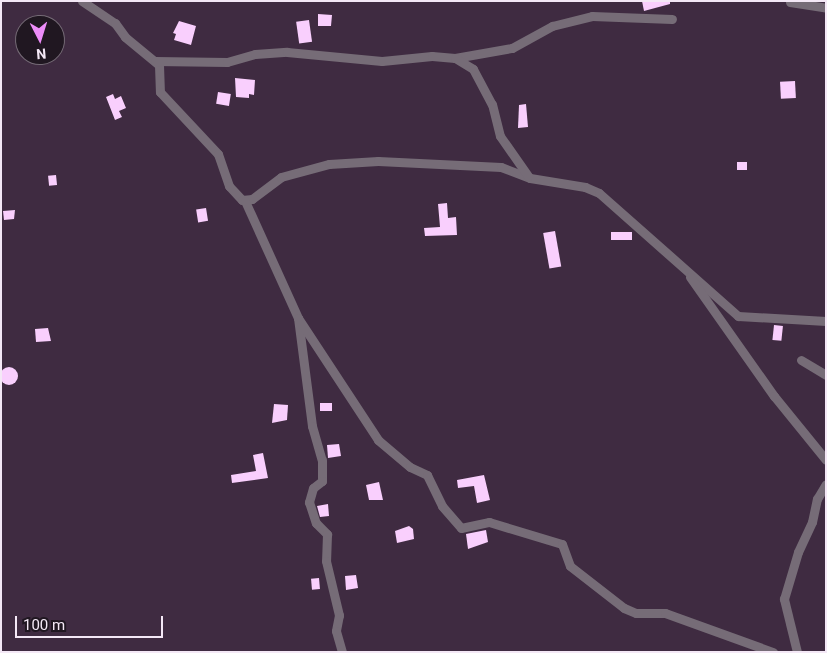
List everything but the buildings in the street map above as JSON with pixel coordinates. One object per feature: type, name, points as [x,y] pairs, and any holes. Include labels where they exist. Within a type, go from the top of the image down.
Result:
[{"type":"street","points":[[82,1],[115,23],[125,37],[159,65],[160,92],[200,131],[218,154],[230,186],[245,201],[298,318],[378,440],[410,467],[427,475],[442,506],[461,528],[489,522],[562,544],[570,566],[624,608],[636,613],[665,613],[773,652]]},
{"type":"street","points":[[790,2],[826,8]]},
{"type":"street","points":[[155,60],[227,62],[255,54],[287,52],[382,61],[432,56],[455,58],[512,48],[552,26],[592,16],[672,19]]},
{"type":"street","points":[[455,58],[473,69],[492,104],[500,136],[530,178]]},
{"type":"street","points":[[245,201],[252,199],[272,182],[291,173],[363,161],[432,166],[490,165],[530,178],[585,187],[600,193],[687,273],[738,316],[826,320]]},
{"type":"street","points":[[687,273],[774,396],[826,460]]},
{"type":"street","points":[[298,318],[312,426],[322,460],[322,481],[313,488],[309,502],[316,523],[327,534],[326,561],[340,615],[336,631],[342,652]]},
{"type":"street","points":[[801,360],[826,375]]},
{"type":"street","points":[[797,652],[784,599],[798,552],[812,522],[817,499],[826,484]]}]
